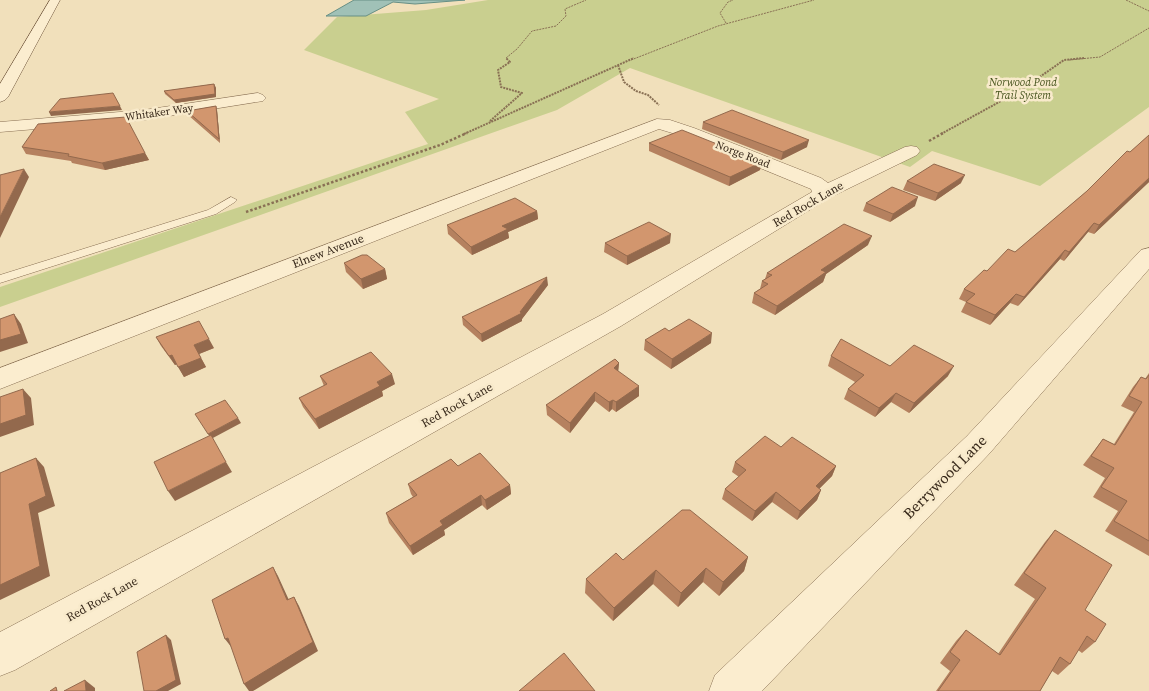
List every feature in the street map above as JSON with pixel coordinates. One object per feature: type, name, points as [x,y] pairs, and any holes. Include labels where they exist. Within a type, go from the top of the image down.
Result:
[{"type":"street","points":[[2,90],[56,0]]},
{"type":"street","name":"Whitaker Way","points":[[0,127],[144,115],[258,98]]},
{"type":"street","name":"Norge Road","points":[[656,124],[664,124],[688,132],[805,178],[821,187],[822,194]]},
{"type":"street","name":"Elnew Avenue","points":[[0,379],[656,124]]},
{"type":"street","name":"Red Rock Lane","points":[[0,655],[612,320],[822,194],[912,151]]},
{"type":"street","name":"Berrywood Lane","points":[[731,691],[978,445],[1149,255]]},
{"type":"lane","points":[[0,279],[194,218],[231,200]]},
{"type":"path","points":[[488,123],[522,93],[501,87],[498,70],[510,62],[506,58],[517,49],[532,31],[556,26],[566,16],[565,9],[586,0]]},
{"type":"path","points":[[726,23],[720,14],[728,2],[733,0]]},
{"type":"path","points":[[243,213],[440,145],[618,65],[726,23],[814,0]]},
{"type":"path","points":[[1126,0],[1149,10]]},
{"type":"path","points":[[912,151],[1021,90],[1064,60],[1100,57],[1149,28]]},
{"type":"path","points":[[618,65],[624,82],[636,91],[648,95],[659,105],[663,113],[656,124]]},
{"type":"green space","name":"Norwood Pond Trail System","points":[[488,0],[1149,0],[1149,107],[1040,186],[932,151],[910,167],[630,68],[557,110],[0,307],[0,287],[428,144],[405,112],[439,99],[304,50],[337,17],[426,10]]},
{"type":"water","points":[[354,0],[465,0],[415,4],[393,2],[366,16],[326,16]]},
{"type":"building","points":[[214,84],[215,94],[174,100],[164,91]]},
{"type":"building","points":[[113,93],[120,106],[49,112],[60,99]]},
{"type":"building","points":[[216,106],[219,139],[187,111]]},
{"type":"building","points":[[732,110],[809,140],[783,152],[703,122]]},
{"type":"building","points":[[126,117],[145,153],[102,163],[68,156],[69,154],[22,147],[38,124]]},
{"type":"building","points":[[682,130],[762,162],[730,177],[649,143]]},
{"type":"building","points":[[1149,135],[1149,178],[1099,225],[1094,223],[1069,252],[1065,250],[1024,297],[1016,294],[995,315],[966,302],[975,294],[964,289],[984,270],[987,271],[1008,249],[1015,252],[1087,191],[1127,151],[1130,152]]},
{"type":"building","points":[[934,164],[965,175],[938,193],[907,181]]},
{"type":"building","points":[[24,169],[0,217],[0,175]]},
{"type":"building","points":[[892,187],[918,197],[893,214],[866,203]]},
{"type":"building","points":[[515,198],[537,211],[502,226],[508,229],[471,247],[447,225]]},
{"type":"building","points":[[649,222],[671,234],[627,256],[605,243]]},
{"type":"building","points":[[844,224],[872,236],[821,270],[826,272],[777,306],[754,293],[768,284],[762,281],[772,275],[767,273]]},
{"type":"building","points":[[362,255],[367,255],[385,269],[361,279],[344,263]]},
{"type":"building","points":[[547,277],[520,312],[522,313],[481,334],[462,317]]},
{"type":"building","points":[[14,314],[21,334],[0,340],[0,319]]},
{"type":"building","points":[[689,319],[712,333],[672,359],[645,340],[665,328],[669,331]]},
{"type":"building","points":[[199,321],[209,339],[194,345],[201,358],[178,367],[172,355],[169,356],[156,337]]},
{"type":"building","points":[[841,339],[890,366],[914,345],[954,366],[914,403],[896,393],[879,408],[848,389],[864,375],[831,356]]},
{"type":"building","points":[[371,352],[392,374],[377,382],[380,386],[315,419],[299,398],[327,384],[320,376]]},
{"type":"building","points":[[615,359],[619,363],[614,368],[639,386],[616,402],[613,400],[609,402],[595,392],[570,423],[546,405]]},
{"type":"building","points":[[1149,375],[1149,541],[1114,521],[1127,501],[1101,487],[1114,468],[1091,456],[1103,439],[1115,445],[1142,402],[1129,396],[1141,377],[1146,379]]},
{"type":"building","points":[[23,389],[26,415],[0,424],[0,397]]},
{"type":"building","points":[[225,400],[238,418],[208,434],[195,414]]},
{"type":"building","points":[[211,435],[226,462],[168,491],[154,462]]},
{"type":"building","points":[[765,436],[781,447],[792,437],[836,466],[816,486],[821,490],[800,511],[776,492],[755,511],[725,489],[746,470],[735,462]]},
{"type":"building","points":[[480,453],[510,485],[485,500],[481,495],[440,521],[443,525],[410,546],[386,513],[417,495],[408,484],[451,459],[458,466]]},
{"type":"building","points":[[36,458],[46,496],[29,504],[40,566],[0,585],[0,473]]},
{"type":"building","points":[[682,510],[690,510],[748,557],[723,582],[706,568],[681,593],[656,570],[614,608],[586,579],[616,553],[623,560]]},
{"type":"building","points":[[1055,530],[1112,565],[1085,610],[1106,624],[1095,642],[1087,636],[1070,664],[1060,657],[1040,691],[938,691],[960,660],[950,652],[966,630],[1000,655],[1046,588],[1024,573]]},
{"type":"building","points":[[273,567],[287,600],[294,597],[313,642],[244,684],[228,638],[225,639],[212,600]]},
{"type":"building","points":[[166,635],[176,680],[156,691],[144,691],[137,652]]},
{"type":"building","points":[[564,653],[595,691],[519,691]]},
{"type":"building","points":[[85,680],[86,691],[64,691]]}]
